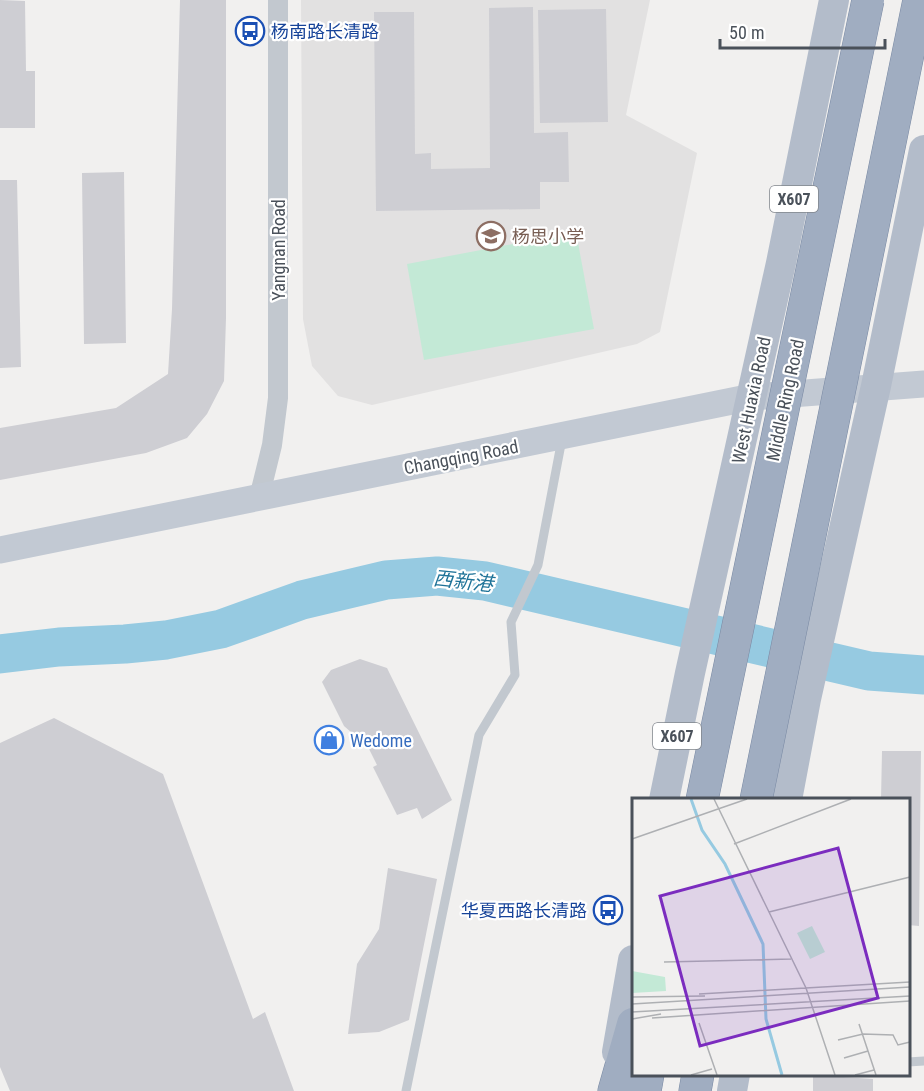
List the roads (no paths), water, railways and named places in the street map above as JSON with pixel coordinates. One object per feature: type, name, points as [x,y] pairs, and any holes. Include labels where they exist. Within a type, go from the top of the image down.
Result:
[{"type":"highway","name":"Middle Ring Road","points":[[702,798],[868,0]]},
{"type":"highway","points":[[756,798],[919,0]]},
{"type":"highway","points":[[612,1091],[632,1027]]},
{"type":"highway","points":[[645,1091],[648,1076]]},
{"type":"highway","points":[[695,1091],[698,1076]]},
{"type":"main road","name":"West Huaxia Road","points":[[664,798],[752,397],[834,0]]},
{"type":"main road","points":[[787,798],[806,699],[876,387],[924,150]]},
{"type":"main road","name":"Changqing Road","points":[[0,550],[752,397],[924,384]]},
{"type":"main road","points":[[612,1091],[632,966]]},
{"type":"main road","points":[[732,1091],[735,1076]]},
{"type":"street","name":"Yangnan Road","points":[[259,498],[272,445],[278,398],[278,0]]},
{"type":"lane","points":[[406,1091],[479,735],[515,675],[511,622],[538,565],[562,436]]},
{"type":"lane","points":[[909,1062],[924,1061]]},
{"type":"waterway","name":"西新港","points":[[0,654],[59,647],[166,640],[221,629],[302,600],[386,580],[437,576],[485,581],[869,671],[924,675]]},
{"type":"place","name":"杨南路长清路","points":[[250,31]]},
{"type":"place","name":"杨思小学","points":[[491,236]]},
{"type":"place","name":"Wedome","points":[[329,740]]},
{"type":"place","name":"华夏西路长清路","points":[[608,910]]}]
